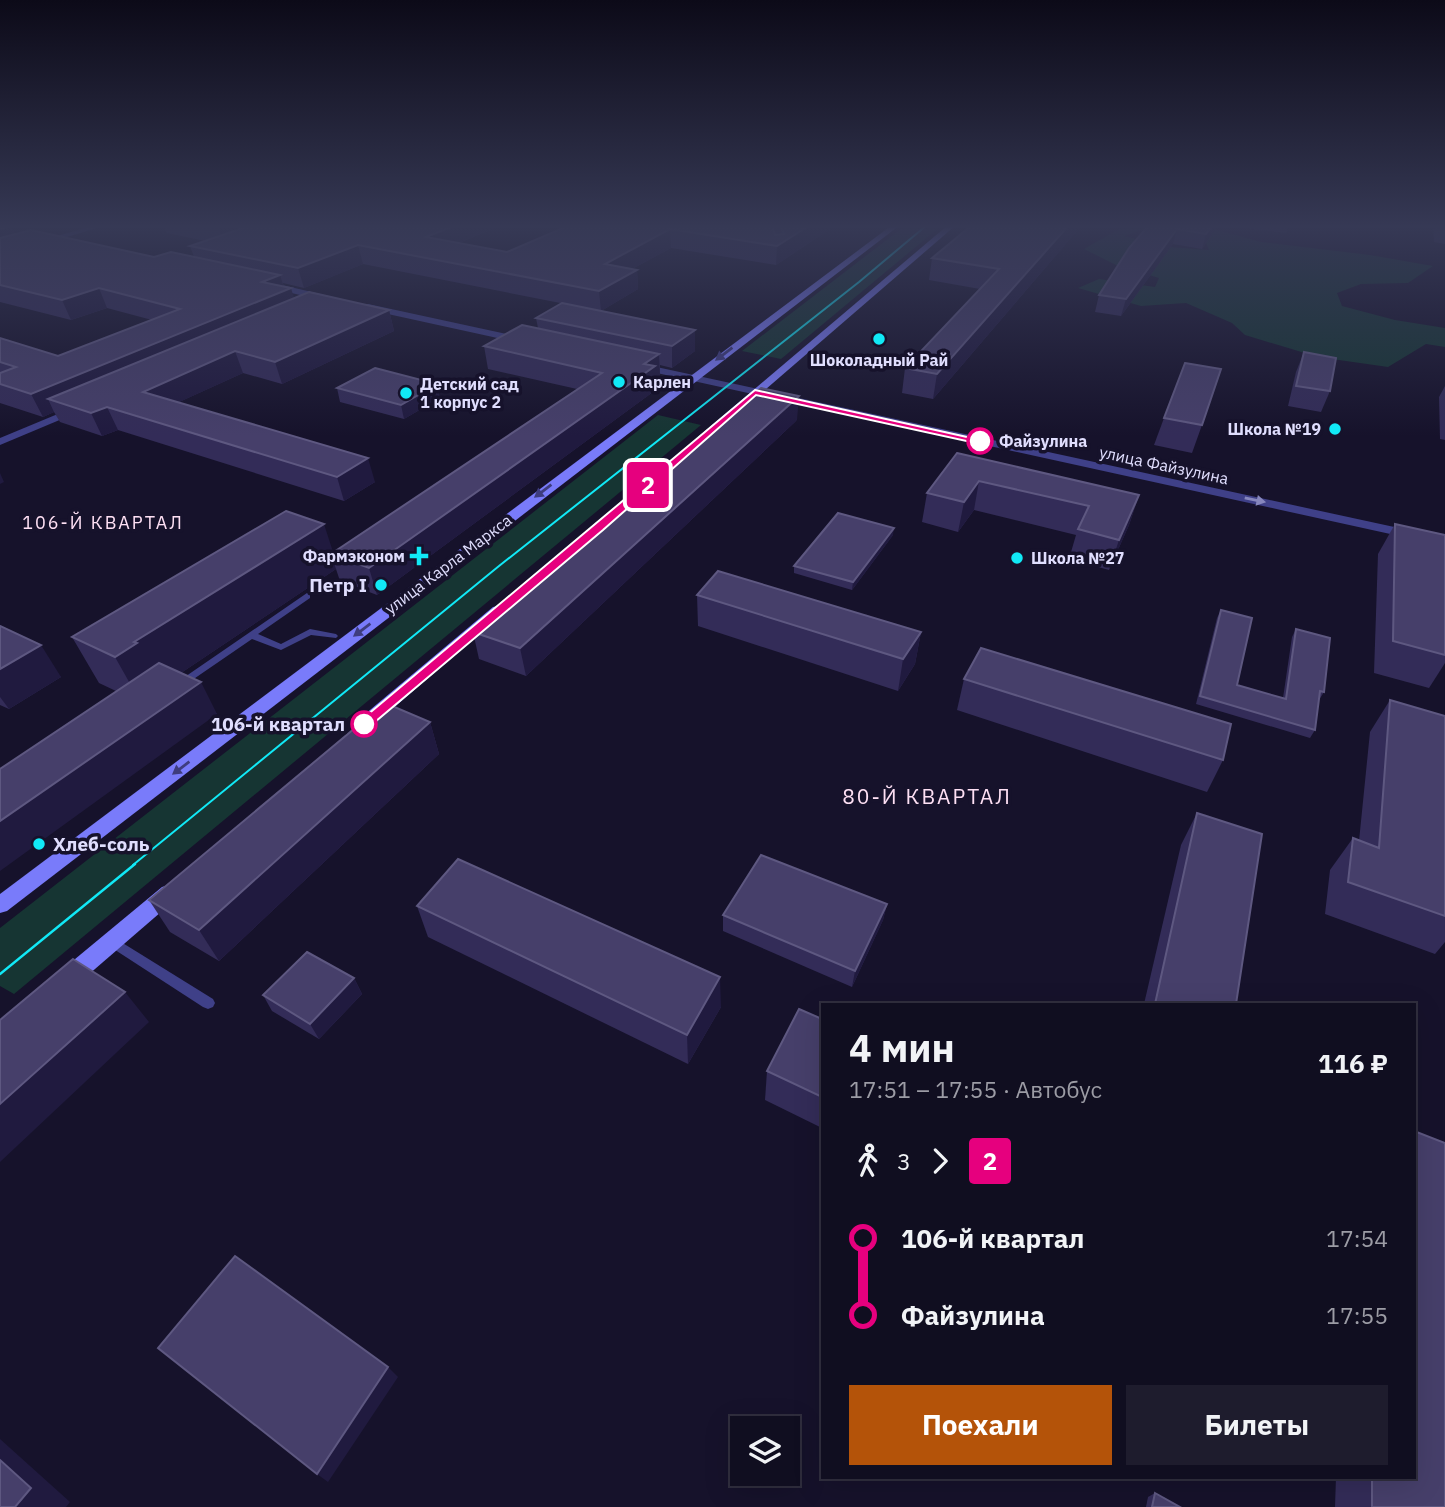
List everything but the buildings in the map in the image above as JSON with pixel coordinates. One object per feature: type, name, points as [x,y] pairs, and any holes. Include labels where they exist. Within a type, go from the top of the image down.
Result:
[{"type":"main road","name":"улица Карла Маркса","points":[[0,905],[802,295]]},
{"type":"main road","points":[[691,448],[869,295]]},
{"type":"main road","points":[[354,733],[513,598]]},
{"type":"main road","points":[[51,992],[186,878]]},
{"type":"street","points":[[315,295],[345,302]]},
{"type":"street","points":[[316,306],[332,299]]},
{"type":"street","points":[[357,305],[531,343]]},
{"type":"street","name":"улица Файзулина","points":[[630,365],[1445,542]]},
{"type":"street","points":[[0,442],[85,405]]},
{"type":"lane","points":[[174,688],[307,596]]},
{"type":"lane","points":[[251,635],[281,647],[310,632],[333,636]]},
{"type":"lane","points":[[113,942],[208,1003]]},
{"type":"green space","points":[[814,295],[858,295],[781,359],[742,351]]},
{"type":"green space","points":[[1104,295],[1338,295],[1342,306],[1395,320],[1445,328],[1445,347],[1426,344],[1388,367],[1318,357],[1245,335],[1232,323],[1186,303],[1141,306]]},
{"type":"green space","points":[[658,415],[701,425],[14,994],[0,986],[0,928]]},
{"type":"tram line","points":[[133,865],[499,566],[842,295]]},
{"type":"tram line","points":[[0,974],[135,864]]},
{"type":"bus line","name":"2","points":[[364,724],[599,528],[755,392],[980,441]]},
{"type":"place","name":"Шоколадный Рай","points":[[879,339]]},
{"type":"place","name":"Карлен","points":[[619,382]]},
{"type":"place","name":"Детский сад 1 корпус 2","points":[[406,393]]},
{"type":"place","name":"Школа №19","points":[[1335,429]]},
{"type":"place","name":"Файзулина","points":[[980,441]]},
{"type":"place","name":"Фармэконом","points":[[419,556]]},
{"type":"place","name":"Школа №27","points":[[1017,558]]},
{"type":"place","name":"Петр I","points":[[381,585]]},
{"type":"place","name":"106-й квартал","points":[[364,724]]},
{"type":"place","name":"Хлеб-соль","points":[[39,844]]},
{"type":"district","name":"106-Й КВАРТАЛ","points":[[103,523]]},
{"type":"district","name":"80-Й КВАРТАЛ","points":[[927,797]]}]
